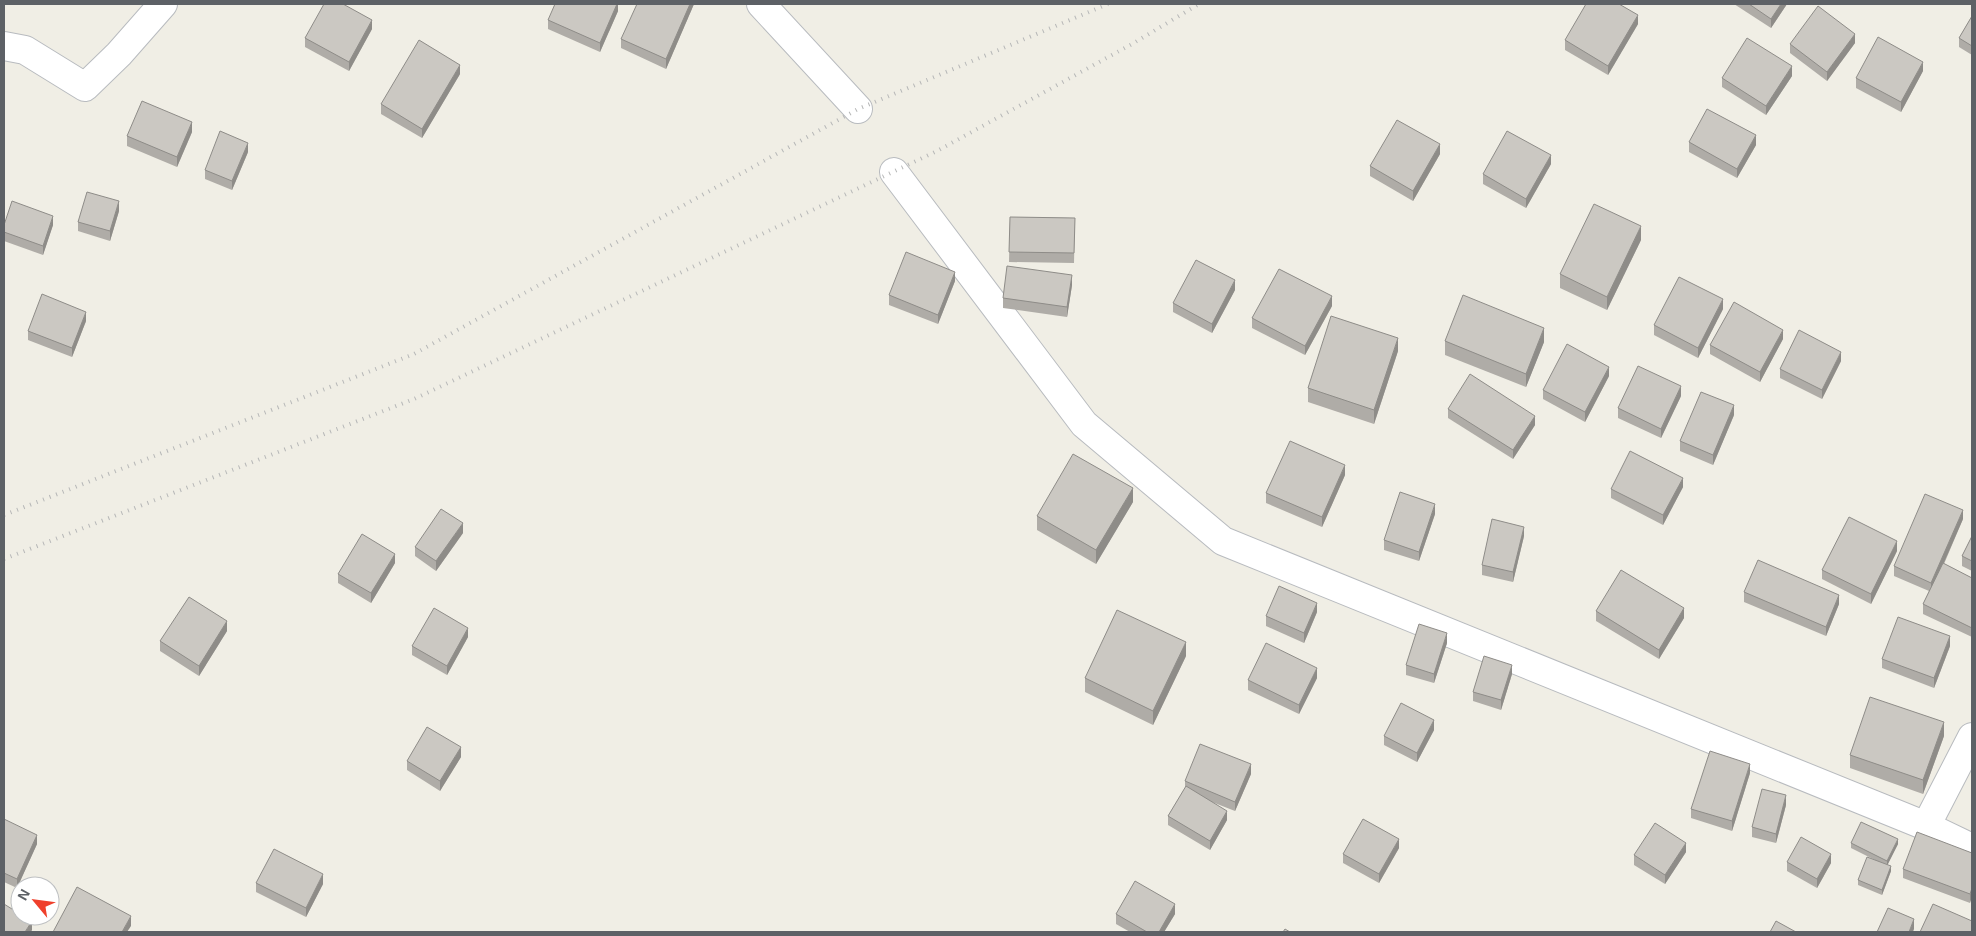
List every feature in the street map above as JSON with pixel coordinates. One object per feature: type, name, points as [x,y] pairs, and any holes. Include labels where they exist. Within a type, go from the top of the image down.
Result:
[{"type":"street","points":[[4,46],[26,50],[85,87],[119,54],[163,4]]},
{"type":"street","points":[[761,4],[858,109]]},
{"type":"street","points":[[894,172],[1084,424],[1223,541],[1926,826],[1972,848]]},
{"type":"street","points":[[1926,826],[1972,738]]},
{"type":"building","points":[[324,4],[343,4],[372,20],[349,62],[305,38]]},
{"type":"building","points":[[555,4],[617,4],[600,43],[548,20]]},
{"type":"building","points":[[637,4],[690,4],[666,59],[621,39]]},
{"type":"building","points":[[1586,4],[1619,4],[1638,15],[1608,66],[1565,40]]},
{"type":"building","points":[[1749,4],[1781,4],[1771,19]]},
{"type":"building","points":[[1818,6],[1855,34],[1827,72],[1790,44]]},
{"type":"building","points":[[1972,16],[1972,46],[1959,38]]},
{"type":"building","points":[[1878,37],[1923,62],[1901,102],[1856,78]]},
{"type":"building","points":[[1747,38],[1792,66],[1766,106],[1722,78]]},
{"type":"building","points":[[419,40],[460,65],[422,129],[381,104]]},
{"type":"building","points":[[142,101],[192,122],[177,157],[127,136]]},
{"type":"building","points":[[1707,109],[1756,135],[1737,169],[1689,142]]},
{"type":"building","points":[[1397,120],[1440,144],[1413,191],[1370,166]]},
{"type":"building","points":[[220,131],[248,143],[232,181],[205,170]]},
{"type":"building","points":[[1507,131],[1551,155],[1526,199],[1483,174]]},
{"type":"building","points":[[87,192],[119,201],[110,231],[78,222]]},
{"type":"building","points":[[12,201],[53,216],[43,246],[4,232],[4,225]]},
{"type":"building","points":[[1594,204],[1641,226],[1607,297],[1560,274]]},
{"type":"building","points":[[1010,217],[1075,218],[1074,253],[1009,252]]},
{"type":"building","points":[[906,252],[955,272],[938,315],[889,295]]},
{"type":"building","points":[[1196,260],[1235,280],[1212,324],[1173,303]]},
{"type":"building","points":[[1007,266],[1072,275],[1067,307],[1003,298]]},
{"type":"building","points":[[1279,269],[1332,296],[1305,346],[1252,318]]},
{"type":"building","points":[[1679,277],[1723,299],[1698,348],[1654,325]]},
{"type":"building","points":[[42,294],[86,312],[72,348],[28,331]]},
{"type":"building","points":[[1463,295],[1544,328],[1526,374],[1445,341]]},
{"type":"building","points":[[1734,302],[1783,330],[1760,372],[1710,345]]},
{"type":"building","points":[[1331,316],[1398,338],[1374,410],[1308,388]]},
{"type":"building","points":[[1799,330],[1841,352],[1822,390],[1780,369]]},
{"type":"building","points":[[1567,344],[1609,367],[1585,412],[1543,390]]},
{"type":"building","points":[[1638,366],[1681,386],[1661,429],[1618,408]]},
{"type":"building","points":[[1470,374],[1535,416],[1513,450],[1448,409]]},
{"type":"building","points":[[1701,392],[1734,405],[1713,455],[1680,441]]},
{"type":"building","points":[[1290,441],[1345,465],[1322,517],[1266,493]]},
{"type":"building","points":[[1630,451],[1683,478],[1663,515],[1611,489]]},
{"type":"building","points":[[1073,454],[1133,488],[1096,550],[1037,516]]},
{"type":"building","points":[[1400,492],[1435,504],[1419,552],[1384,540]]},
{"type":"building","points":[[1925,494],[1963,510],[1931,583],[1894,566]]},
{"type":"building","points":[[441,509],[463,523],[436,561],[415,547]]},
{"type":"building","points":[[1849,517],[1897,541],[1871,594],[1822,570]]},
{"type":"building","points":[[1492,519],[1524,527],[1513,572],[1482,565]]},
{"type":"building","points":[[362,534],[395,554],[371,593],[338,574]]},
{"type":"building","points":[[1972,536],[1972,561],[1962,556]]},
{"type":"building","points":[[1758,560],[1839,595],[1826,627],[1744,592]]},
{"type":"building","points":[[1943,563],[1972,578],[1972,628],[1923,604]]},
{"type":"building","points":[[1621,570],[1684,608],[1659,650],[1596,611]]},
{"type":"building","points":[[1279,586],[1317,603],[1304,633],[1266,616]]},
{"type":"building","points":[[189,597],[227,621],[199,666],[160,641]]},
{"type":"building","points":[[434,608],[468,628],[447,666],[412,646]]},
{"type":"building","points":[[1117,610],[1186,642],[1153,711],[1085,678]]},
{"type":"building","points":[[1898,617],[1950,636],[1934,678],[1882,659]]},
{"type":"building","points":[[1419,624],[1447,633],[1434,674],[1406,665]]},
{"type":"building","points":[[1266,643],[1317,668],[1299,705],[1248,680]]},
{"type":"building","points":[[1484,656],[1512,665],[1501,700],[1473,692]]},
{"type":"building","points":[[1870,697],[1944,722],[1923,780],[1850,755]]},
{"type":"building","points":[[1401,703],[1434,720],[1417,753],[1384,736]]},
{"type":"building","points":[[427,727],[461,747],[440,781],[407,761]]},
{"type":"building","points":[[1200,744],[1251,764],[1235,802],[1185,781]]},
{"type":"building","points":[[1710,751],[1750,764],[1732,821],[1691,809]]},
{"type":"building","points":[[1186,786],[1227,811],[1210,841],[1168,816]]},
{"type":"building","points":[[1762,789],[1786,795],[1776,834],[1752,827]]},
{"type":"building","points":[[4,819],[37,835],[18,876],[10,876],[4,873]]},
{"type":"building","points":[[1363,819],[1399,839],[1379,874],[1343,854]]},
{"type":"building","points":[[1861,822],[1898,839],[1887,861],[1851,843]]},
{"type":"building","points":[[1655,823],[1686,843],[1665,875],[1634,855]]},
{"type":"building","points":[[1917,832],[1972,853],[1972,888],[1970,894],[1903,869]]},
{"type":"building","points":[[1801,837],[1831,854],[1817,879],[1787,862]]},
{"type":"building","points":[[274,849],[323,874],[306,908],[256,883]]},
{"type":"building","points":[[1867,857],[1891,866],[1882,890],[1858,880]]},
{"type":"building","points":[[1135,881],[1175,904],[1159,932],[1147,932],[1116,914]]},
{"type":"building","points":[[77,887],[131,916],[122,932],[53,932],[56,926],[60,926],[60,919]]},
{"type":"building","points":[[4,904],[10,908],[10,926],[29,926],[25,932],[4,932]]},
{"type":"building","points":[[1933,904],[1972,921],[1972,932],[1920,932]]},
{"type":"building","points":[[1888,908],[1914,919],[1909,932],[1877,932]]},
{"type":"building","points":[[1776,921],[1796,932],[1770,932]]},
{"type":"railway","points":[[4,515],[414,354],[858,109],[1108,4]]},
{"type":"railway","points":[[4,559],[414,399],[937,151],[1132,44],[1199,4]]}]
